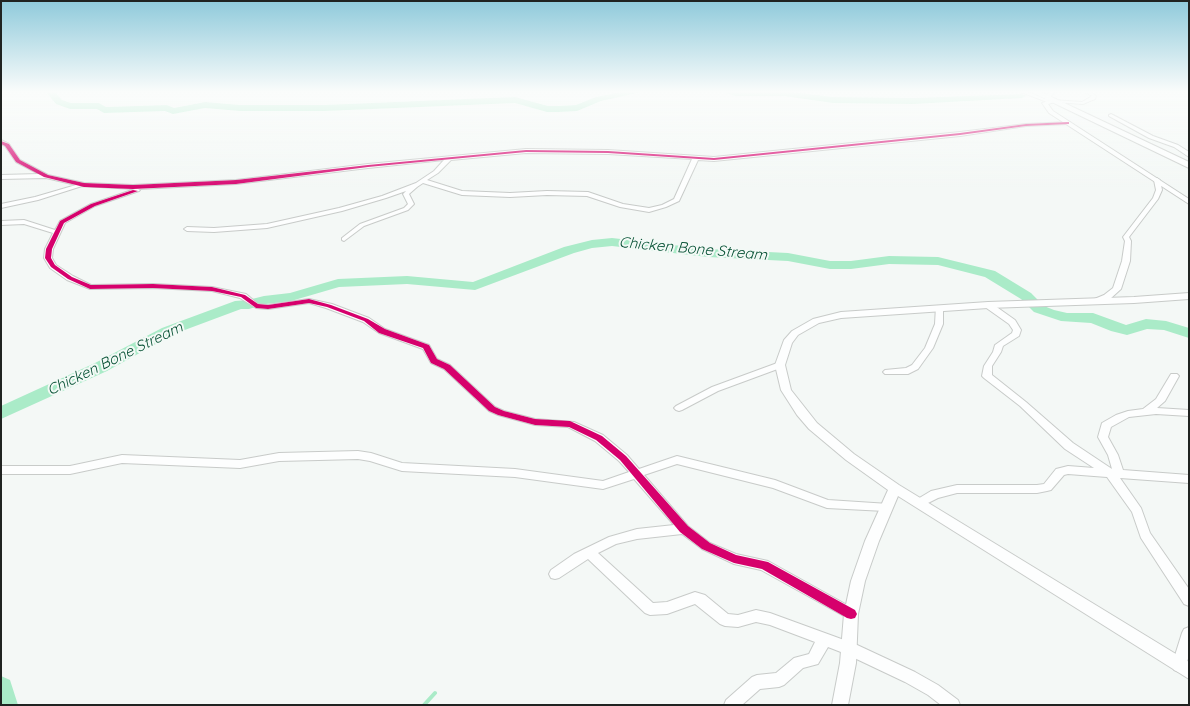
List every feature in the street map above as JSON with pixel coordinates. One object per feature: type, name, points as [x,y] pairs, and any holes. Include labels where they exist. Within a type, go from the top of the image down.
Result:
[{"type":"highway","points":[[1107,125],[1189,165]]},
{"type":"street","points":[[1,177],[46,176],[84,185],[149,187],[236,182],[491,153],[552,150],[695,159],[729,158],[960,134],[1027,125]]},
{"type":"street","points":[[1071,125],[1189,202]]},
{"type":"street","points":[[1130,125],[1152,137],[1176,146],[1189,155]]},
{"type":"street","points":[[1,142],[7,145],[18,161],[46,176]]},
{"type":"street","points":[[344,239],[362,225],[406,209],[411,204],[406,194],[450,158]]},
{"type":"street","points":[[187,229],[214,230],[288,222],[357,205],[420,182],[462,193],[510,196],[547,193],[588,194],[622,206],[649,210],[677,200],[695,159]]},
{"type":"street","points":[[1094,302],[1107,297],[1117,290],[1126,262],[1128,241],[1126,237],[1156,198],[1159,190],[1157,180]]},
{"type":"street","points":[[1,206],[84,185]]},
{"type":"street","points":[[149,187],[104,201],[62,222],[56,232],[48,258],[53,266],[70,278],[90,287],[153,286],[212,290],[246,298],[254,306],[264,308],[309,301],[329,306],[366,320],[382,331],[426,347],[434,360],[447,367],[492,409],[512,418],[534,422],[570,424],[599,438],[623,458],[684,529],[706,546],[720,554],[764,564],[851,614]]},
{"type":"street","points":[[1,223],[24,222],[56,232]]},
{"type":"street","points":[[1189,296],[1094,302],[988,305],[851,314],[816,321],[802,327],[787,342],[780,365],[781,378],[786,390],[813,426],[850,457],[896,488],[1184,668],[1189,633]]},
{"type":"street","points":[[988,305],[1012,322],[1017,332],[1001,342],[988,366],[987,376],[1023,404],[1069,446],[1115,473]]},
{"type":"street","points":[[888,372],[908,371],[915,367],[929,348],[936,332],[939,324],[939,308]]},
{"type":"street","points":[[679,408],[715,389],[780,365]]},
{"type":"street","points":[[1140,413],[1160,401],[1174,376]]},
{"type":"street","points":[[1189,414],[1172,411],[1128,414],[1106,425],[1104,430],[1105,443],[1113,455],[1115,473],[1137,511],[1145,535],[1189,600]]},
{"type":"street","points":[[1,470],[70,470],[122,459],[248,464],[279,457],[358,455],[371,456],[402,467],[515,474],[602,484],[666,463],[682,461],[776,484],[827,504],[885,507]]},
{"type":"street","points":[[920,503],[935,494],[957,489],[1036,490],[1047,487],[1060,472],[1068,470],[1189,479]]},
{"type":"street","points":[[840,705],[850,649],[851,614],[858,581],[885,507],[896,488]]},
{"type":"street","points":[[555,574],[589,552],[613,540],[628,536],[684,529]]},
{"type":"street","points":[[589,552],[650,609],[667,608],[695,598],[700,599],[725,620],[738,621],[756,616],[770,619],[850,649],[910,677],[933,690],[953,705]]},
{"type":"street","points":[[731,705],[757,682],[779,680],[799,664],[814,659],[825,639]]},
{"type":"waterway","name":"Chicken Bone Stream","points":[[1,413],[101,367],[168,331],[240,304],[249,305],[264,300],[291,297],[338,283],[407,280],[475,286],[569,250],[592,244],[612,242],[708,253],[788,257],[830,265],[851,265],[889,260],[938,261],[990,274],[1026,296],[1039,309],[1066,318],[1093,318],[1116,328],[1127,330],[1146,324],[1166,326],[1189,333]]},
{"type":"waterway","points":[[1,689],[5,705]]},
{"type":"waterway","points":[[424,705],[435,693]]},
{"type":"cycle path","points":[[1,142],[7,145],[18,161],[46,176],[84,185],[133,187],[236,182],[368,166],[526,151],[608,152],[714,159],[960,134],[1027,125]]},
{"type":"cycle path","points":[[135,191],[93,205],[62,222],[49,249],[48,258],[53,266],[70,278],[90,287],[153,286],[212,289],[243,296],[256,306],[268,307],[309,301],[329,306],[366,320],[382,331],[426,347],[434,361],[447,367],[492,409],[535,422],[570,424],[599,438],[623,458],[684,529],[706,546],[734,559],[764,565],[851,614]]}]
